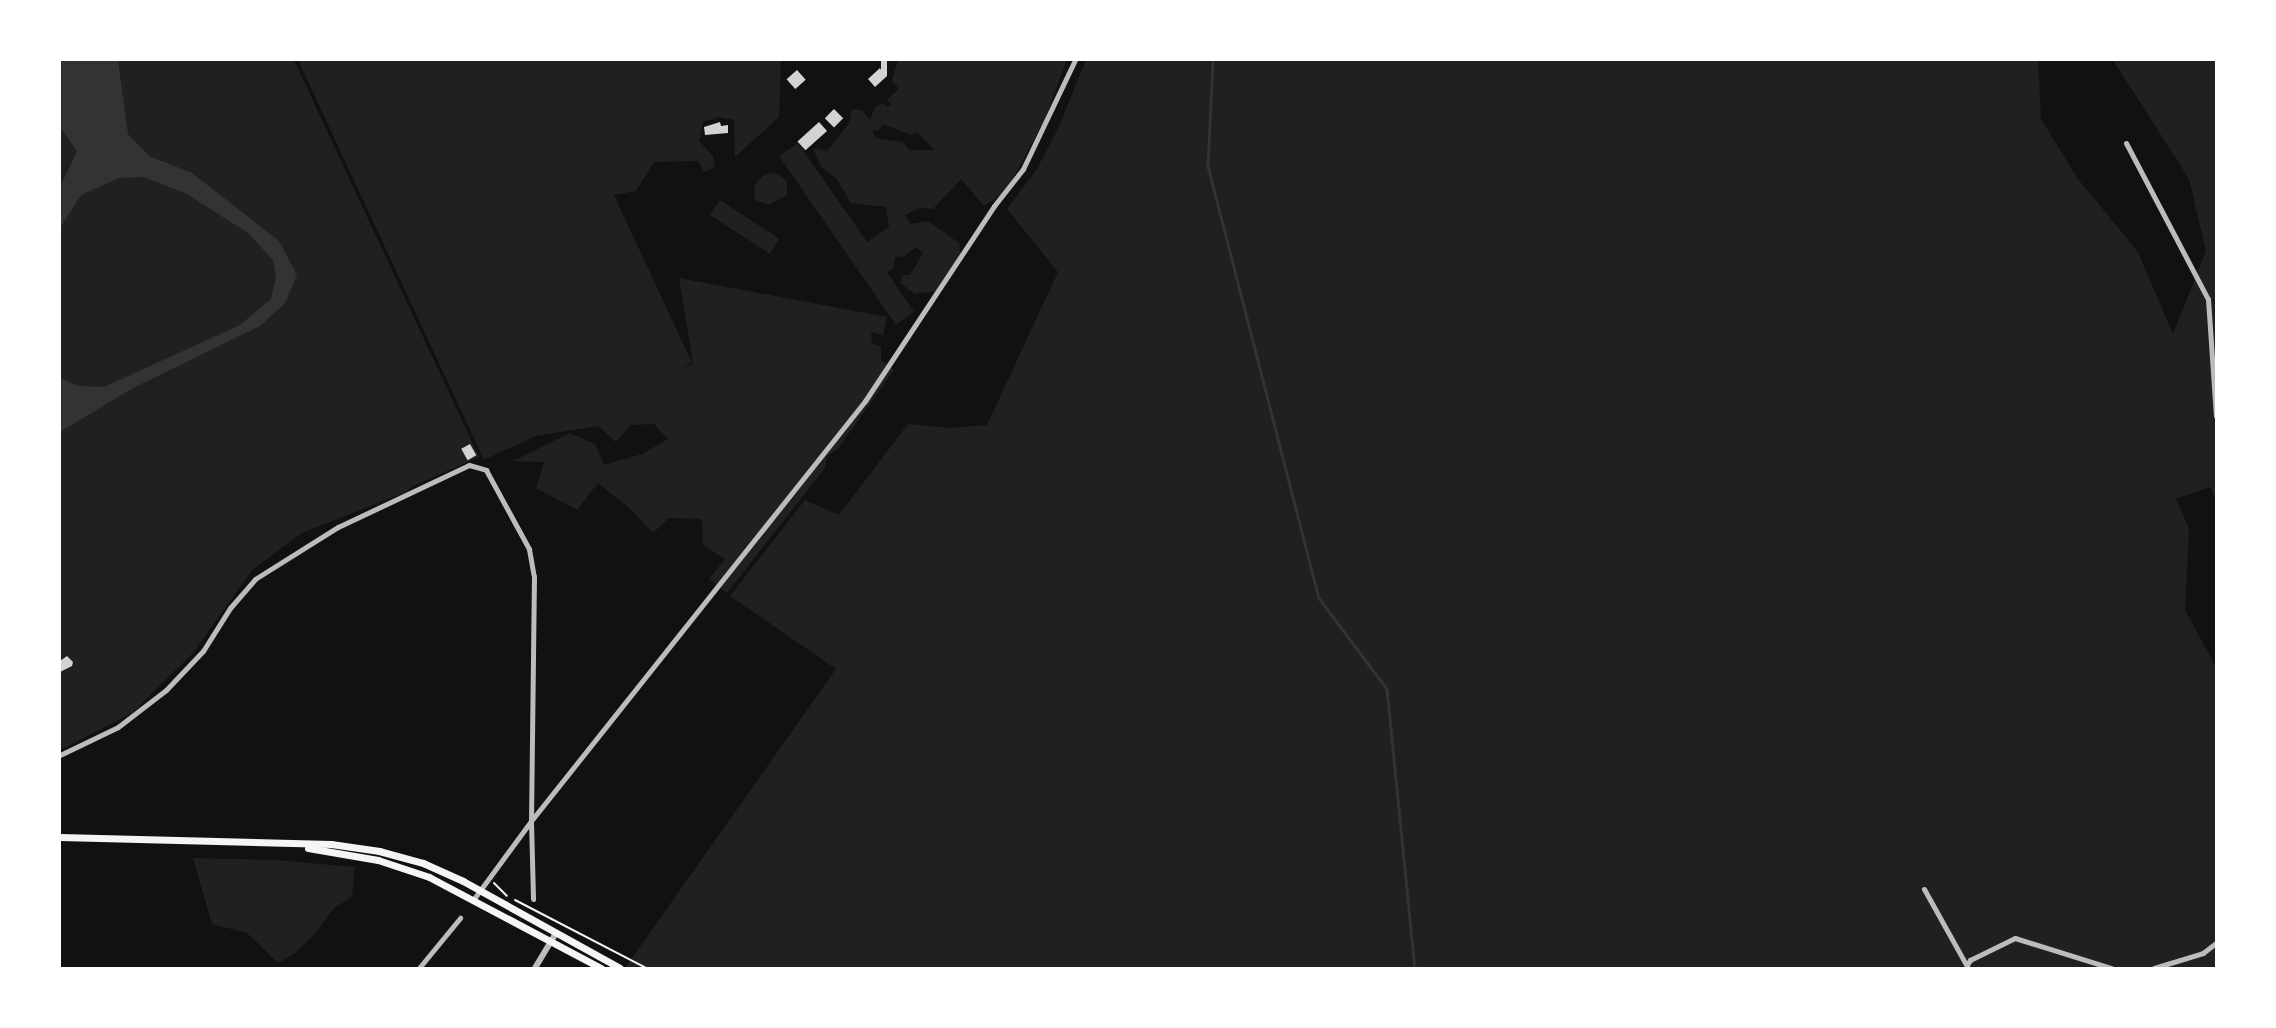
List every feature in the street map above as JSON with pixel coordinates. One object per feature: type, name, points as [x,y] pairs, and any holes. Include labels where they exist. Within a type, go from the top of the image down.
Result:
[{"type":"main road","points":[[60,836],[331,845],[379,851],[433,867],[479,891],[601,968]]},
{"type":"main road","points":[[294,845],[378,860],[419,873],[620,968]]},
{"type":"street","points":[[473,900],[531,821],[865,401],[994,206],[1023,169],[1075,60]]},
{"type":"street","points":[[2126,143],[2207,299],[2217,415]]},
{"type":"street","points":[[60,755],[118,727],[166,690],[202,650],[230,608],[255,579],[338,527],[469,464],[486,470],[529,550],[534,576],[531,821],[533,899]]},
{"type":"street","points":[[1924,889],[1967,967],[1980,954],[2015,938],[2111,968]]},
{"type":"street","points":[[419,968],[460,918]]},
{"type":"street","points":[[535,968],[553,938]]},
{"type":"street","points":[[2154,968],[2203,953],[2217,943]]},
{"type":"path","points":[[487,878],[508,896],[646,968]]},
{"type":"shaded area","points":[[60,60],[294,60],[479,457],[413,486],[406,492],[302,533],[252,570],[193,653],[132,713],[60,750]]},
{"type":"shaded area","points":[[60,60],[118,60],[128,134],[149,156],[192,173],[279,241],[297,275],[285,303],[260,326],[133,388],[60,432],[60,378],[78,386],[104,387],[240,325],[271,299],[276,277],[273,260],[248,233],[187,194],[144,177],[119,178],[81,195],[60,228],[60,187],[77,151],[60,127]]},
{"type":"shaded area","points":[[298,60],[781,60],[779,117],[735,157],[734,120],[719,117],[703,122],[699,141],[713,156],[715,167],[704,172],[698,161],[654,162],[636,191],[614,195],[692,363],[673,372],[693,364],[679,278],[887,317],[883,335],[871,332],[872,343],[881,347],[881,360],[894,370],[837,450],[827,456],[825,468],[727,593],[709,579],[725,559],[703,545],[702,519],[669,518],[653,533],[629,508],[598,483],[577,510],[536,488],[544,462],[513,461],[570,433],[595,444],[604,465],[642,454],[668,439],[654,424],[631,425],[616,442],[598,426],[536,436],[484,460]]},
{"type":"shaded area","points":[[898,60],[1067,60],[1044,121],[1005,193],[984,206],[961,179],[933,209],[920,208],[905,215],[910,224],[928,221],[959,243],[960,254],[935,291],[915,294],[900,283],[903,275],[910,275],[923,253],[916,247],[903,257],[896,256],[893,269],[887,272],[914,312],[896,325],[779,156],[798,143],[867,242],[889,227],[886,207],[851,203],[836,178],[821,167],[813,148],[827,151],[850,122],[852,109],[862,110],[870,120],[875,107],[883,103],[887,107],[891,105],[887,100],[899,89],[892,81]],"holes":[[[883,124],[911,135],[917,132],[934,150],[909,150],[903,142],[875,138],[872,130],[878,131]]]},
{"type":"shaded area","points":[[1086,60],[2038,60],[2041,119],[2078,179],[2138,252],[2173,334],[2206,251],[2189,179],[2113,60],[2216,60],[2216,498],[2210,487],[2176,499],[2189,528],[2185,610],[2216,667],[2216,968],[625,968],[836,669],[730,596],[805,500],[839,515],[908,424],[950,428],[987,425],[1058,272],[1007,209],[1036,170],[1057,131]]},
{"type":"shaded area","points":[[777,173],[787,181],[787,195],[769,205],[755,200],[754,186],[765,174]]},
{"type":"shaded area","points":[[720,200],[780,239],[770,254],[710,215]]},
{"type":"shaded area","points":[[193,858],[275,860],[355,867],[352,897],[334,908],[314,935],[295,953],[278,963],[247,933],[212,924]]},
{"type":"building","points":[[881,60],[887,61],[887,76],[875,87],[868,79],[880,68],[881,70]]},
{"type":"building","points":[[797,70],[806,80],[795,89],[787,79]]},
{"type":"building","points":[[834,109],[843,118],[834,127],[825,118]]},
{"type":"building","points":[[720,122],[721,126],[728,125],[728,133],[705,135],[704,127]]},
{"type":"building","points":[[819,122],[827,131],[805,150],[797,141]]},
{"type":"building","points":[[470,444],[476,455],[468,460],[461,449]]},
{"type":"building","points":[[67,656],[73,662],[72,666],[60,672],[60,661]]},
{"type":"waterway","points":[[1213,60],[1208,166],[1319,598],[1387,689],[1415,968]]}]
